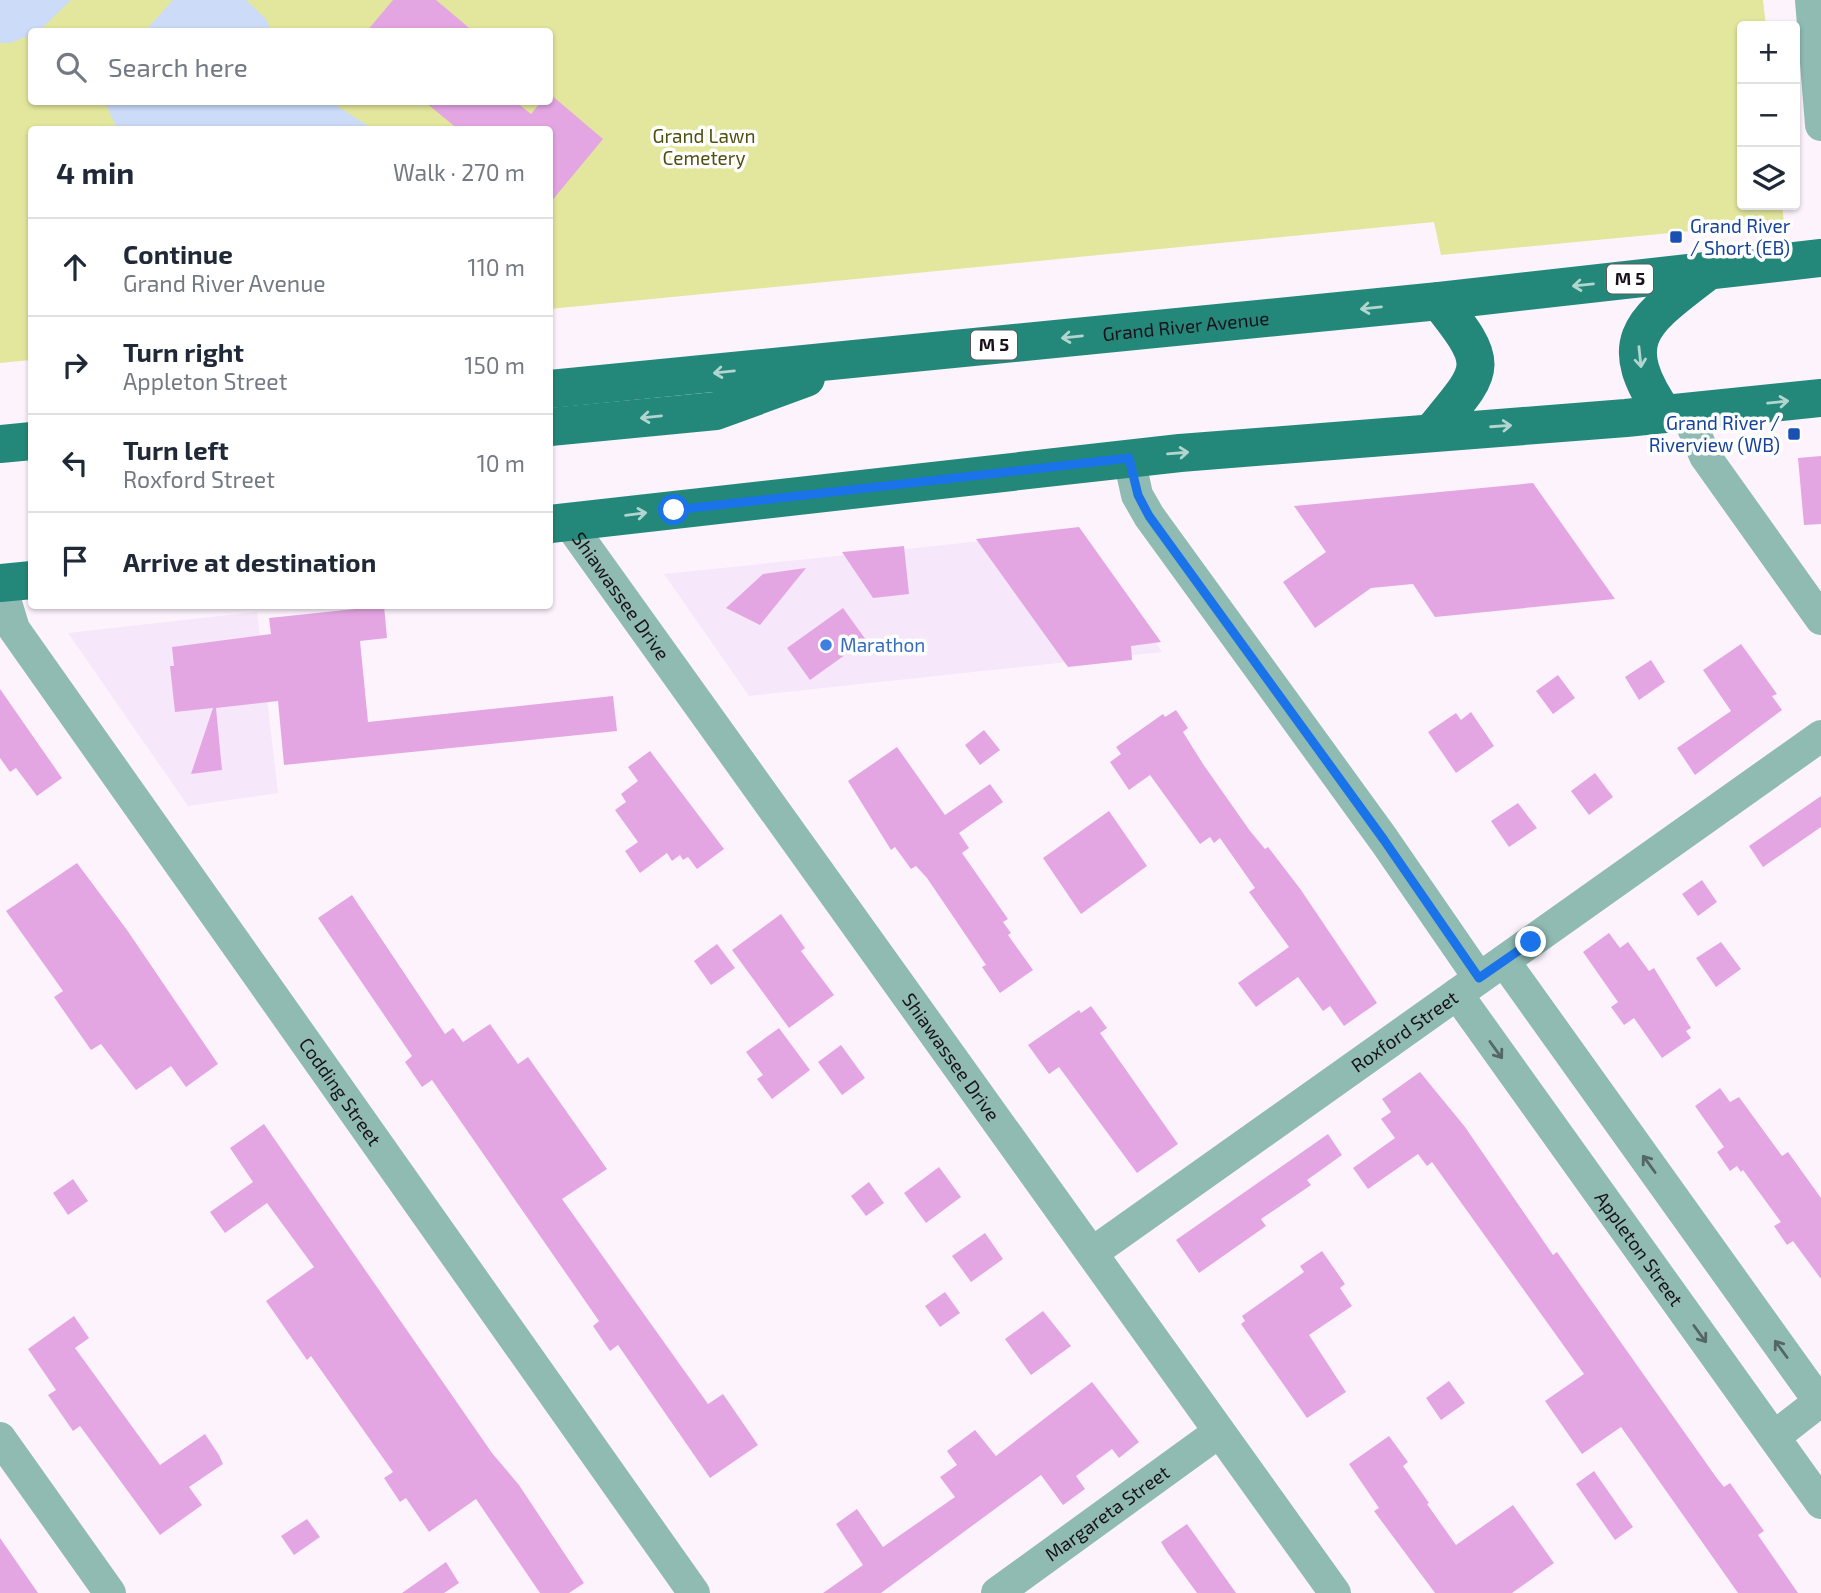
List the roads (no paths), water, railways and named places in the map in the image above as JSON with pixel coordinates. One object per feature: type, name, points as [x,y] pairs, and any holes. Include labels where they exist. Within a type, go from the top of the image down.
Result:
[{"type":"main road","name":"Grand River Avenue","points":[[553,389],[1439,301],[1821,258]]},
{"type":"main road","points":[[1675,413],[1647,390],[1636,352],[1645,323],[1708,271]]},
{"type":"main road","points":[[1433,431],[1460,400],[1475,372],[1476,351],[1439,301]]},
{"type":"main road","points":[[553,427],[716,411],[857,359]]},
{"type":"main road","points":[[559,523],[1129,458],[1675,413],[1821,398]]},
{"type":"main road","points":[[0,444],[28,441]]},
{"type":"main road","points":[[0,583],[28,580]]},
{"type":"street","points":[[1811,0],[1821,125]]},
{"type":"street","points":[[1675,413],[1821,619]]},
{"type":"street","name":"Appleton Street","points":[[1129,458],[1138,495],[1149,516],[1384,840],[1480,978],[1774,1437],[1821,1503]]},
{"type":"street","name":"Shiawassee Drive","points":[[559,523],[1092,1253],[1335,1593]]},
{"type":"street","name":"Codding Street","points":[[0,583],[14,629],[694,1593]]},
{"type":"street","name":"Roxford Street","points":[[1092,1253],[1821,736]]},
{"type":"street","name":"Appleton Street","points":[[1480,978],[1820,1403]]},
{"type":"street","points":[[1774,1437],[1820,1403]]},
{"type":"street","name":"Margareta Street","points":[[997,1593],[1219,1432]]},
{"type":"street","points":[[0,1438],[110,1593]]},
{"type":"water","points":[[0,0],[71,0],[42,28],[28,28],[28,36],[10,43],[0,43]]},
{"type":"water","points":[[173,0],[246,0],[266,19],[270,28],[148,28]]},
{"type":"water","points":[[106,105],[336,105],[368,126],[116,126]]},
{"type":"place","name":"Grand River / Short (EB)","points":[[1676,237]]},
{"type":"place","name":"Grand River / Riverview (WB)","points":[[1794,434]]},
{"type":"place","name":"Marathon","points":[[826,645]]},
{"type":"park label","name":"Grand Lawn Cemetery","points":[[704,147]]}]
